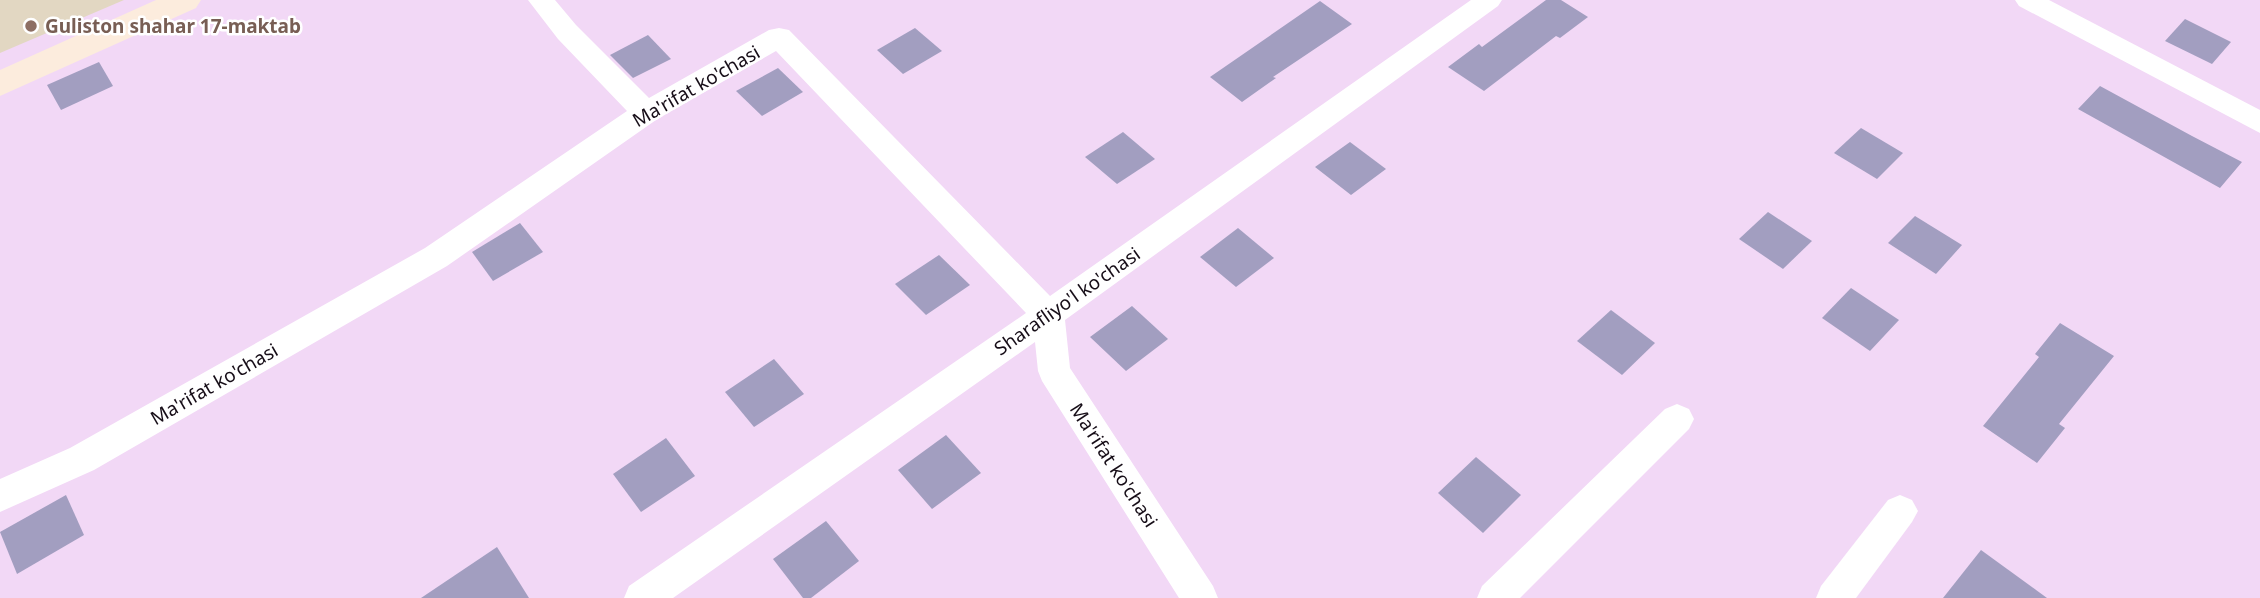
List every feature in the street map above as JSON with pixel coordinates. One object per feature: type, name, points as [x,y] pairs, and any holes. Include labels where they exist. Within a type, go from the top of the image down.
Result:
[{"type":"street","points":[[0,84],[185,0]]},
{"type":"street","points":[[541,0],[567,32],[646,113]]},
{"type":"street","name":"Sharafliyo'l ko'chasi","points":[[642,598],[1048,315],[1489,0]]},
{"type":"street","points":[[2028,0],[2260,123]]},
{"type":"street","name":"Ma'rifat ko'chasi","points":[[0,496],[82,458],[436,257],[646,113],[779,37],[1048,315],[1054,371],[1200,598]]},
{"type":"street","points":[[1495,598],[1677,419]]},
{"type":"street","points":[[1834,598],[1900,511]]},
{"type":"shaded area","name":"Guliston shahar 17-maktab","points":[[0,0],[124,0],[0,53]]},
{"type":"building","points":[[1546,0],[1561,0],[1588,17],[1560,38],[1556,36],[1484,91],[1448,67],[1479,44],[1482,47]]},
{"type":"building","points":[[1320,1],[1352,24],[1273,77],[1276,78],[1242,102],[1210,77]]},
{"type":"building","points":[[2185,19],[2231,42],[2212,64],[2165,41]]},
{"type":"building","points":[[915,28],[942,51],[903,74],[877,50]]},
{"type":"building","points":[[648,35],[671,59],[633,78],[610,55]]},
{"type":"building","points":[[99,62],[113,86],[61,110],[47,85]]},
{"type":"building","points":[[778,68],[803,92],[762,116],[736,91]]},
{"type":"building","points":[[2100,86],[2242,162],[2220,188],[2078,109]]},
{"type":"building","points":[[1861,128],[1903,153],[1877,179],[1834,153]]},
{"type":"building","points":[[1123,132],[1155,159],[1117,184],[1085,157]]},
{"type":"building","points":[[1350,142],[1386,169],[1351,195],[1315,167]]},
{"type":"building","points":[[1768,212],[1812,241],[1783,269],[1739,239]]},
{"type":"building","points":[[1915,216],[1962,245],[1936,274],[1888,243]]},
{"type":"building","points":[[520,223],[543,252],[493,281],[472,252]]},
{"type":"building","points":[[1238,228],[1274,258],[1236,287],[1200,257]]},
{"type":"building","points":[[939,255],[970,285],[926,315],[895,284]]},
{"type":"building","points":[[1851,288],[1899,320],[1870,351],[1822,318]]},
{"type":"building","points":[[1132,306],[1168,339],[1126,371],[1090,337]]},
{"type":"building","points":[[1611,310],[1655,343],[1622,375],[1577,341]]},
{"type":"building","points":[[2060,323],[2114,356],[2059,424],[2065,428],[2037,463],[1983,426],[2039,357],[2035,354]]},
{"type":"building","points":[[774,359],[804,394],[754,427],[725,392]]},
{"type":"building","points":[[946,435],[981,473],[932,509],[898,470]]},
{"type":"building","points":[[666,438],[695,476],[641,512],[613,474]]},
{"type":"building","points":[[1476,457],[1521,495],[1483,533],[1438,493]]},
{"type":"building","points":[[66,495],[84,535],[17,574],[0,532]]},
{"type":"building","points":[[826,521],[859,561],[811,598],[803,598],[773,559]]},
{"type":"building","points":[[497,547],[529,598],[421,598]]},
{"type":"building","points":[[1981,550],[2047,598],[1943,598]]},
{"type":"place","name":"Guliston shahar 17-maktab","points":[[31,26]]}]
